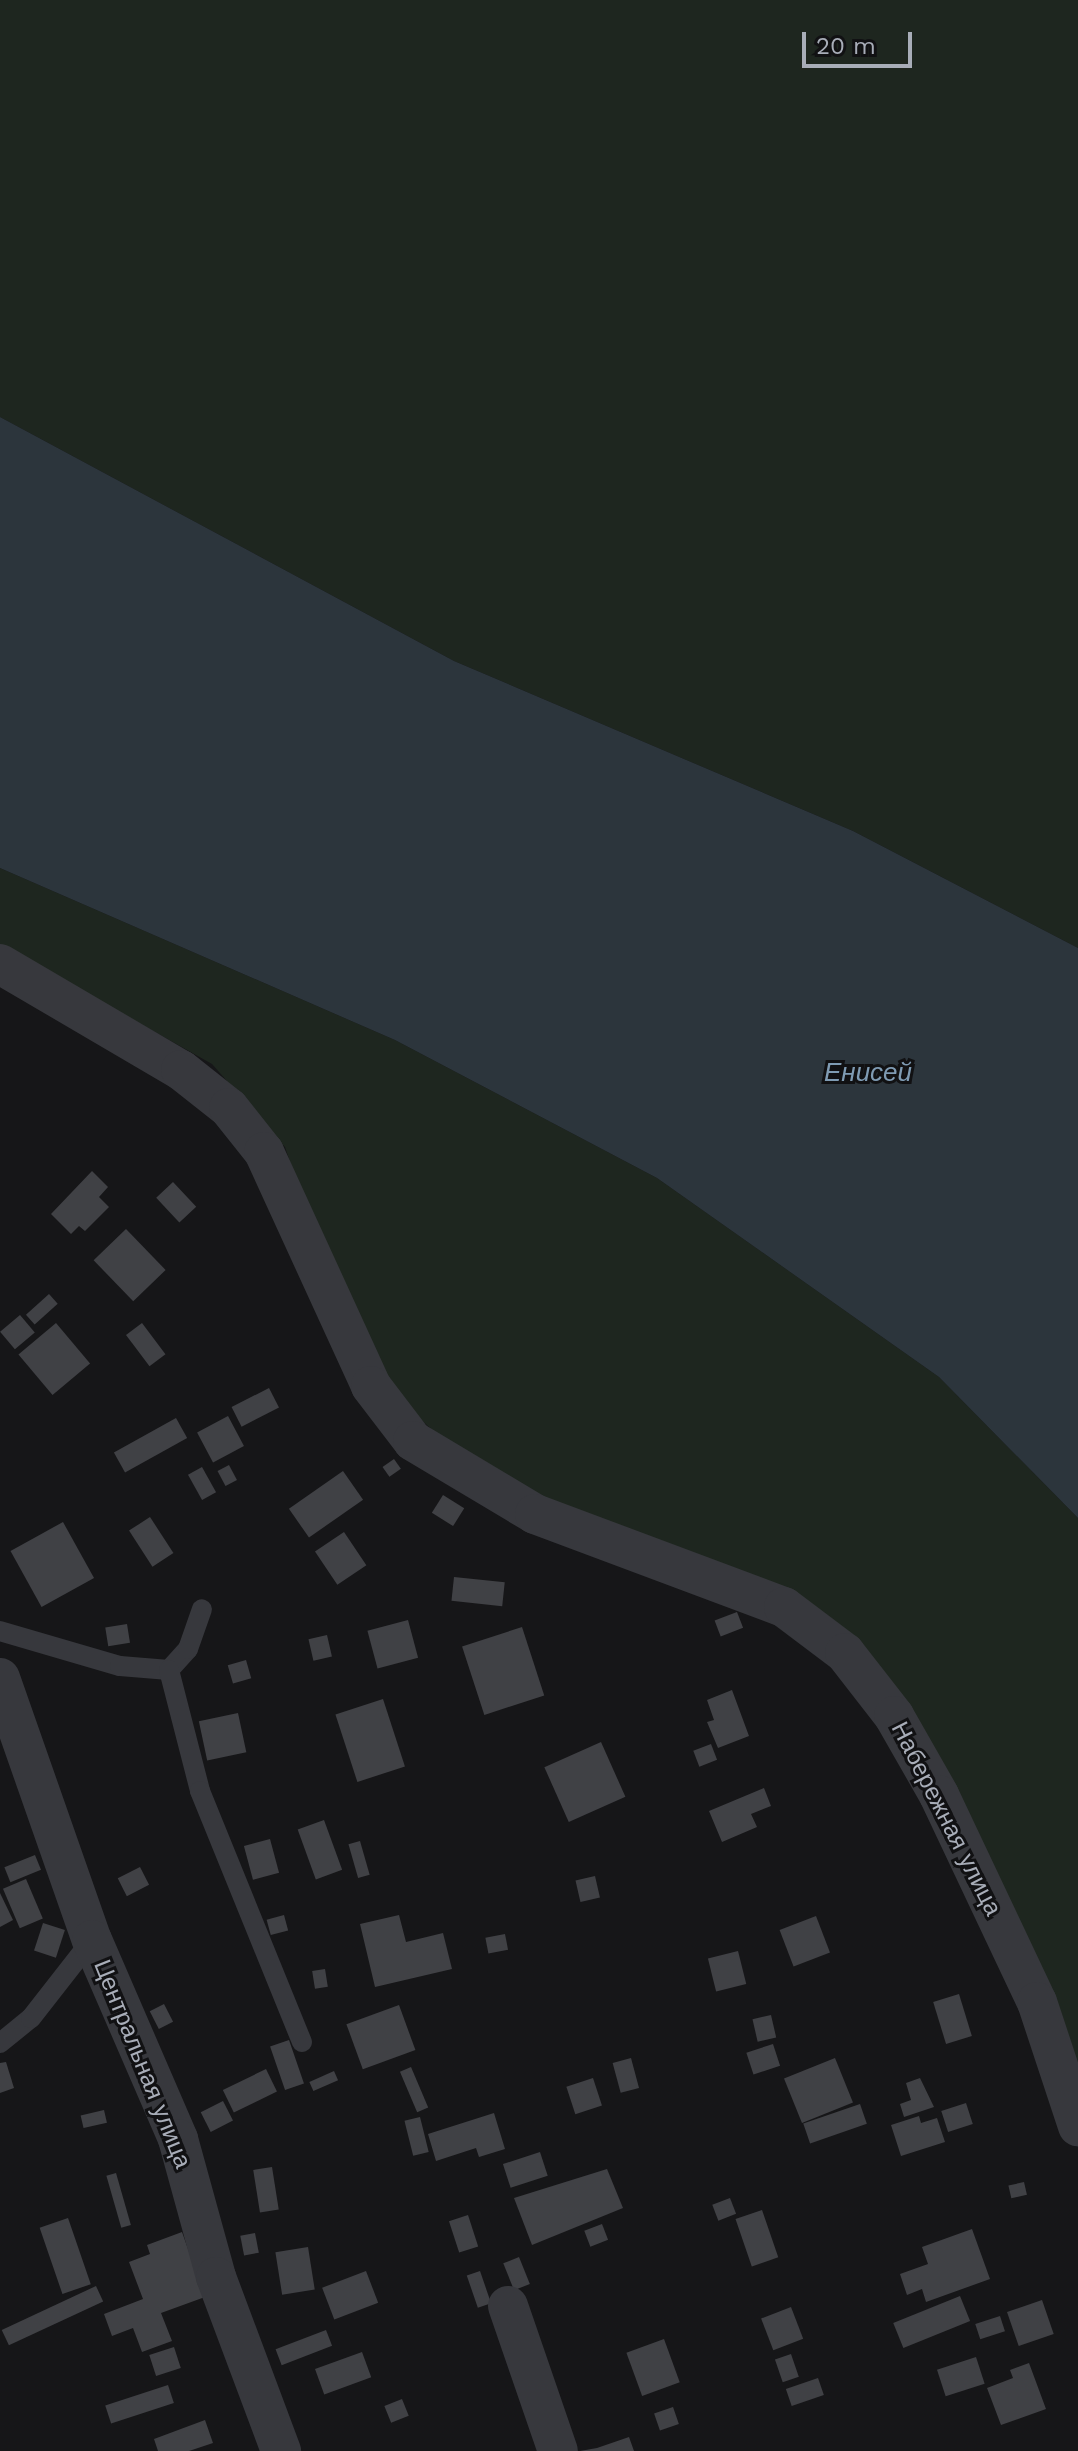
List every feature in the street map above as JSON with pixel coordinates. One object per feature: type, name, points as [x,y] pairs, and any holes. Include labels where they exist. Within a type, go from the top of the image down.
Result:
[{"type":"street","name":"Набережная улица","points":[[0,964],[181,1070],[229,1108],[264,1152],[371,1386],[413,1441],[535,1514],[784,1607],[845,1653],[894,1716],[939,1795],[1037,2002],[1078,2126]]},
{"type":"street","name":"Центральная улица","points":[[0,1678],[92,1940],[178,2139],[216,2277],[281,2451]]},
{"type":"street","points":[[508,2306],[558,2451]]},
{"type":"lane","points":[[169,1670],[188,1649],[202,1609]]},
{"type":"lane","points":[[0,1631],[120,1666],[169,1670]]},
{"type":"lane","points":[[169,1670],[200,1791],[302,2042]]},
{"type":"lane","points":[[0,2043],[31,2018],[92,1940]]},
{"type":"shaded area","points":[[0,0],[1078,0],[1078,948],[853,831],[454,661],[0,417]]},
{"type":"shaded area","points":[[0,868],[395,1040],[657,1178],[939,1377],[1078,1518],[1078,2074],[875,1669],[461,1455],[394,1396],[310,1220],[285,1147],[212,1064],[0,945]]},
{"type":"water","name":"Енисей","points":[[0,417],[454,661],[853,831],[1078,948],[1078,1518],[939,1377],[657,1178],[395,1040],[0,868]]},
{"type":"building","points":[[92,1171],[108,1187],[99,1197],[109,1207],[85,1231],[79,1226],[71,1234],[51,1214]]},
{"type":"building","points":[[173,1182],[196,1207],[179,1223],[156,1198]]},
{"type":"building","points":[[126,1229],[166,1270],[133,1301],[94,1260]]},
{"type":"building","points":[[49,1294],[58,1304],[35,1324],[26,1315]]},
{"type":"building","points":[[20,1315],[35,1333],[15,1349],[0,1332]]},
{"type":"building","points":[[56,1323],[90,1364],[53,1395],[18,1354]]},
{"type":"building","points":[[142,1323],[165,1354],[149,1366],[126,1335]]},
{"type":"building","points":[[269,1388],[279,1408],[242,1427],[232,1407]]},
{"type":"building","points":[[228,1416],[244,1446],[213,1462],[197,1432]]},
{"type":"building","points":[[176,1418],[187,1438],[125,1473],[114,1452]]},
{"type":"building","points":[[394,1459],[401,1469],[389,1477],[383,1467]]},
{"type":"building","points":[[229,1465],[237,1480],[226,1486],[218,1471]]},
{"type":"building","points":[[202,1467],[216,1492],[202,1500],[188,1475]]},
{"type":"building","points":[[343,1471],[363,1500],[309,1538],[289,1509]]},
{"type":"building","points":[[443,1495],[464,1508],[453,1526],[432,1513]]},
{"type":"building","points":[[150,1517],[173,1553],[152,1567],[129,1531]]},
{"type":"building","points":[[63,1522],[94,1578],[42,1607],[11,1551]]},
{"type":"building","points":[[344,1532],[366,1565],[337,1585],[315,1552]]},
{"type":"building","points":[[454,1577],[505,1582],[502,1606],[451,1601]]},
{"type":"building","points":[[737,1612],[743,1628],[721,1636],[715,1621]]},
{"type":"building","points":[[408,1620],[418,1658],[378,1669],[367,1631]]},
{"type":"building","points":[[127,1624],[130,1643],[108,1646],[105,1627]]},
{"type":"building","points":[[522,1627],[544,1695],[484,1715],[462,1646]]},
{"type":"building","points":[[327,1635],[332,1656],[313,1661],[308,1639]]},
{"type":"building","points":[[246,1660],[251,1678],[233,1684],[228,1665]]},
{"type":"building","points":[[732,1690],[749,1736],[718,1748],[707,1722],[714,1720],[707,1700]]},
{"type":"building","points":[[383,1699],[405,1767],[357,1782],[335,1714]]},
{"type":"building","points":[[238,1713],[246,1752],[207,1760],[199,1721]]},
{"type":"building","points":[[601,1742],[625,1797],[569,1822],[544,1767]]},
{"type":"building","points":[[711,1744],[717,1760],[699,1767],[693,1751]]},
{"type":"building","points":[[764,1788],[771,1806],[751,1814],[757,1827],[722,1842],[709,1811]]},
{"type":"building","points":[[324,1820],[342,1870],[316,1879],[298,1830]]},
{"type":"building","points":[[270,1839],[279,1873],[253,1880],[244,1846]]},
{"type":"building","points":[[360,1841],[370,1875],[358,1878],[348,1844]]},
{"type":"building","points":[[35,1855],[41,1870],[10,1882],[4,1867]]},
{"type":"building","points":[[140,1867],[149,1885],[127,1896],[118,1878]]},
{"type":"building","points":[[595,1876],[600,1897],[580,1902],[576,1880]]},
{"type":"building","points":[[26,1879],[43,1919],[20,1928],[3,1889]]},
{"type":"building","points":[[0,1893],[13,1920],[0,1927]]},
{"type":"building","points":[[284,1915],[288,1930],[271,1935],[267,1920]]},
{"type":"building","points":[[399,1915],[406,1942],[443,1933],[452,1969],[375,1987],[360,1924]]},
{"type":"building","points":[[816,1916],[830,1952],[794,1966],[780,1930]]},
{"type":"building","points":[[43,1923],[65,1930],[56,1958],[34,1951]]},
{"type":"building","points":[[505,1934],[508,1950],[488,1954],[485,1938]]},
{"type":"building","points":[[738,1951],[746,1984],[716,1991],[708,1958]]},
{"type":"building","points":[[325,1969],[328,1987],[315,1989],[312,1971]]},
{"type":"building","points":[[959,1994],[972,2036],[946,2044],[933,2002]]},
{"type":"building","points":[[164,2004],[173,2022],[159,2029],[150,2011]]},
{"type":"building","points":[[399,2005],[415,2050],[363,2069],[346,2024]]},
{"type":"building","points":[[771,2015],[776,2037],[758,2042],[752,2019]]},
{"type":"building","points":[[289,2040],[304,2083],[285,2090],[270,2047]]},
{"type":"building","points":[[773,2044],[780,2066],[753,2075],[746,2053]]},
{"type":"building","points":[[631,2058],[639,2088],[621,2093],[613,2063]]},
{"type":"building","points":[[835,2058],[853,2103],[802,2123],[784,2079]]},
{"type":"building","points":[[6,2062],[14,2088],[0,2093],[0,2063]]},
{"type":"building","points":[[411,2067],[428,2108],[417,2112],[400,2072]]},
{"type":"building","points":[[266,2069],[277,2091],[234,2113],[223,2090]]},
{"type":"building","points":[[334,2071],[338,2080],[313,2091],[309,2082]]},
{"type":"building","points":[[593,2078],[602,2106],[575,2114],[566,2087]]},
{"type":"building","points":[[920,2078],[934,2107],[904,2117],[900,2104],[911,2100],[906,2083]]},
{"type":"building","points":[[223,2101],[233,2121],[211,2132],[201,2112]]},
{"type":"building","points":[[966,2103],[973,2124],[948,2132],[941,2111]]},
{"type":"building","points":[[860,2104],[867,2124],[810,2143],[803,2124]]},
{"type":"building","points":[[104,2110],[107,2123],[84,2128],[81,2115]]},
{"type":"building","points":[[494,2113],[505,2149],[479,2157],[476,2148],[436,2161],[428,2134]]},
{"type":"building","points":[[919,2116],[921,2123],[937,2118],[945,2142],[901,2156],[891,2125]]},
{"type":"building","points":[[420,2117],[429,2152],[413,2156],[404,2121]]},
{"type":"building","points":[[540,2152],[548,2176],[511,2188],[503,2164]]},
{"type":"building","points":[[272,2167],[279,2209],[260,2212],[253,2170]]},
{"type":"building","points":[[607,2169],[623,2208],[532,2245],[514,2198]]},
{"type":"building","points":[[116,2173],[131,2225],[121,2228],[106,2176]]},
{"type":"building","points":[[1024,2182],[1027,2195],[1011,2198],[1008,2186]]},
{"type":"building","points":[[730,2198],[736,2214],[718,2221],[712,2205]]},
{"type":"building","points":[[762,2210],[778,2257],[752,2266],[736,2219]]},
{"type":"building","points":[[468,2215],[478,2246],[459,2253],[449,2221]]},
{"type":"building","points":[[68,2218],[91,2284],[62,2294],[40,2228]]},
{"type":"building","points":[[602,2224],[608,2240],[590,2247],[584,2231]]},
{"type":"building","points":[[972,2229],[990,2279],[926,2302],[922,2289],[907,2295],[900,2274],[928,2264],[922,2247]]},
{"type":"building","points":[[182,2232],[205,2297],[161,2313],[172,2341],[142,2352],[133,2328],[112,2336],[104,2314],[143,2299],[129,2262],[150,2254],[147,2245]]},
{"type":"building","points":[[255,2233],[259,2253],[244,2255],[240,2236]]},
{"type":"building","points":[[308,2247],[315,2289],[282,2295],[275,2252]]},
{"type":"building","points":[[519,2257],[530,2284],[514,2290],[503,2263]]},
{"type":"building","points":[[366,2271],[378,2303],[334,2320],[322,2288]]},
{"type":"building","points":[[480,2271],[491,2303],[478,2308],[467,2276]]},
{"type":"building","points":[[96,2286],[103,2301],[9,2345],[2,2330]]},
{"type":"building","points":[[960,2296],[970,2321],[903,2348],[893,2323]]},
{"type":"building","points":[[1042,2300],[1054,2334],[1019,2346],[1007,2312]]},
{"type":"building","points":[[791,2307],[803,2339],[773,2350],[761,2318]]},
{"type":"building","points":[[1000,2316],[1005,2331],[980,2339],[975,2324]]},
{"type":"building","points":[[326,2330],[332,2346],[282,2365],[276,2349]]},
{"type":"building","points":[[664,2339],[680,2382],[642,2396],[626,2353]]},
{"type":"building","points":[[174,2347],[181,2368],[156,2376],[149,2355]]},
{"type":"building","points":[[362,2352],[371,2377],[324,2394],[315,2369]]},
{"type":"building","points":[[791,2354],[799,2377],[783,2382],[775,2360]]},
{"type":"building","points":[[976,2357],[985,2384],[946,2396],[937,2370]]},
{"type":"building","points":[[1029,2363],[1046,2409],[1001,2425],[987,2388],[1013,2378],[1010,2370]]},
{"type":"building","points":[[818,2378],[824,2395],[792,2406],[786,2389]]},
{"type":"building","points":[[168,2385],[174,2403],[111,2423],[105,2405]]},
{"type":"building","points":[[402,2399],[409,2416],[391,2423],[384,2406]]},
{"type":"building","points":[[673,2407],[679,2424],[660,2431],[654,2414]]},
{"type":"building","points":[[205,2420],[213,2443],[189,2451],[158,2451],[154,2439]]},
{"type":"building","points":[[629,2437],[634,2451],[580,2451],[597,2448]]}]
